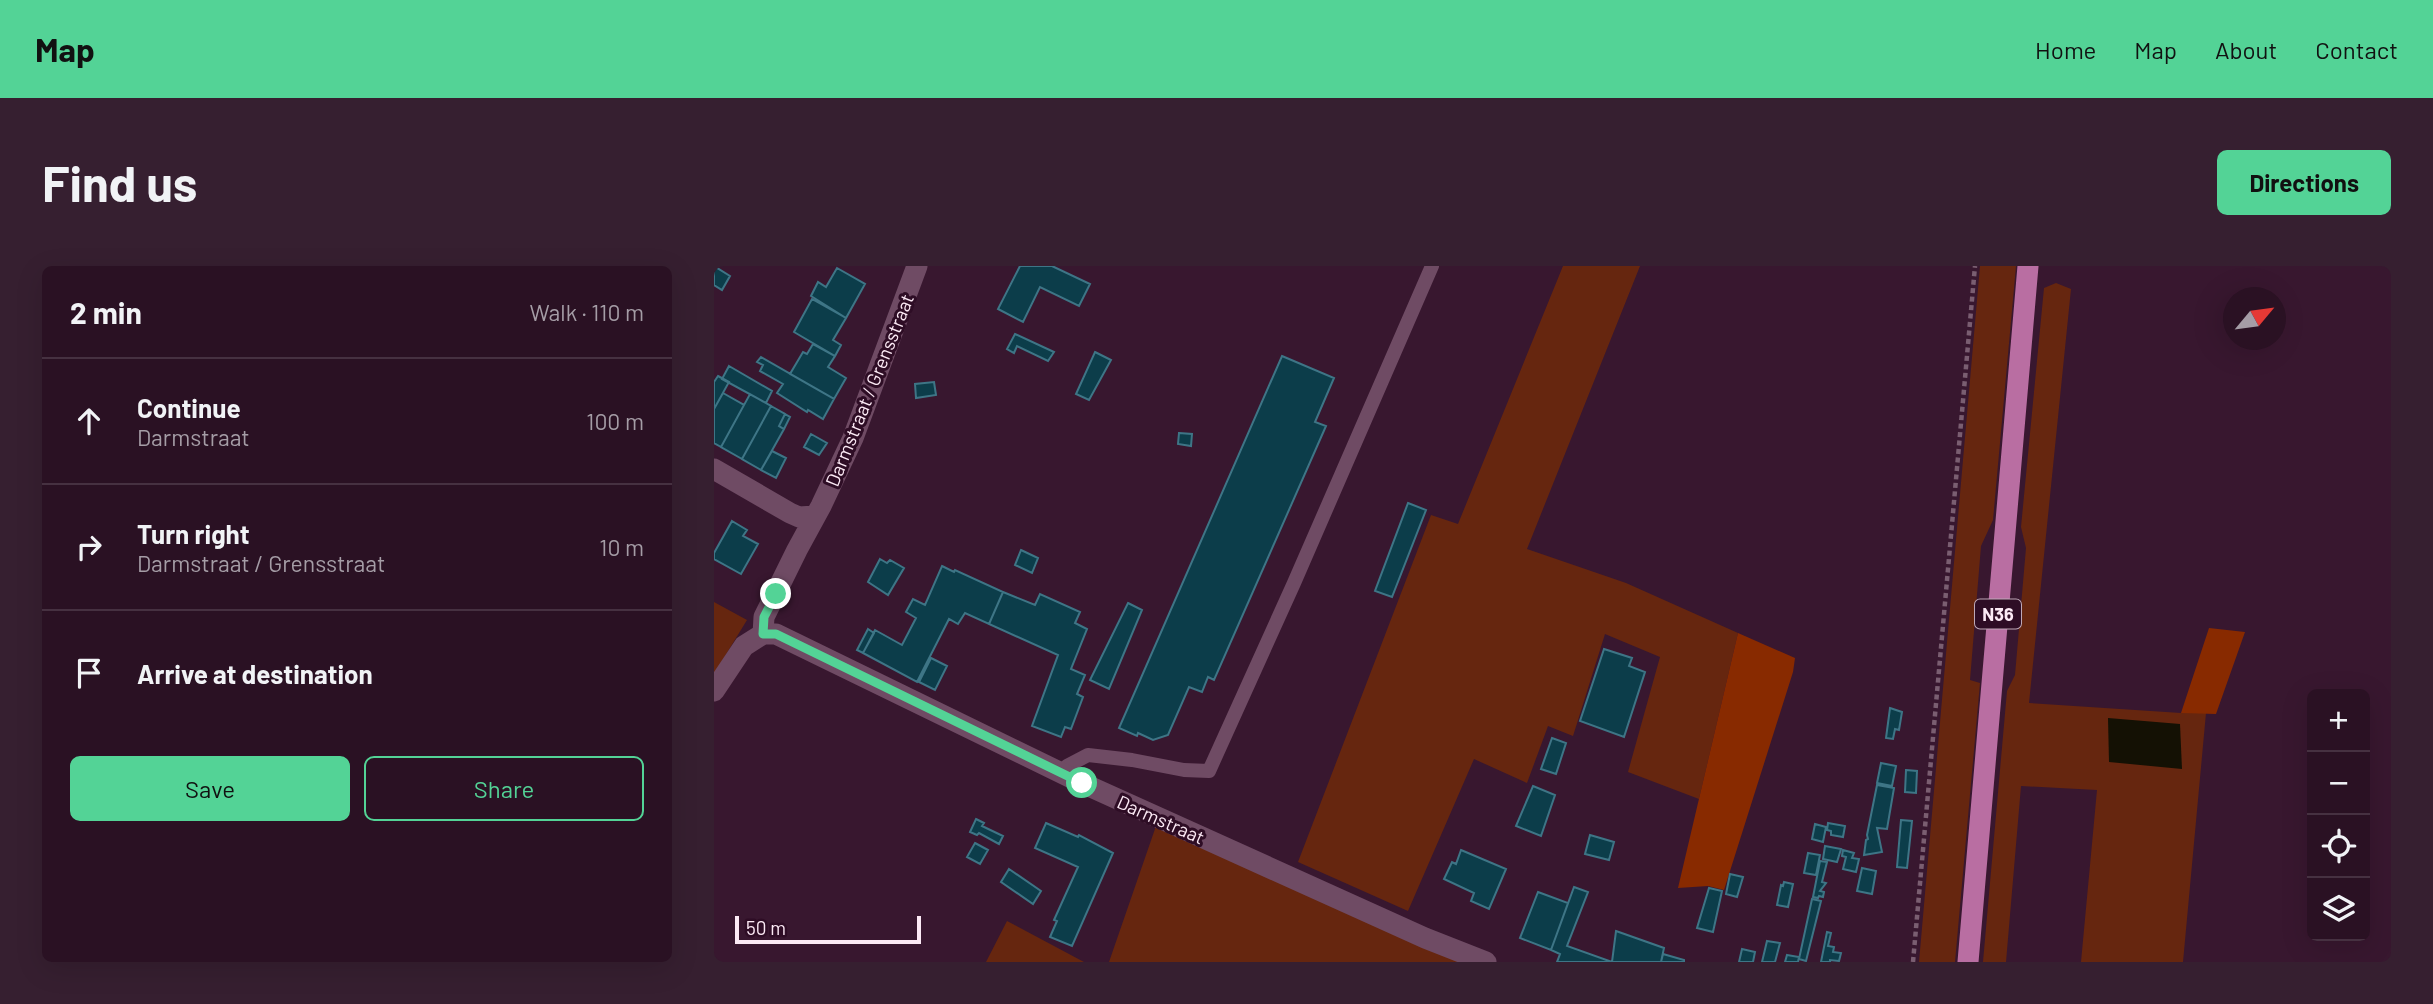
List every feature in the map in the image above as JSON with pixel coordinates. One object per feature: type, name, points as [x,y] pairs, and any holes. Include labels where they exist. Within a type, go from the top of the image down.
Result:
[{"type":"main road","name":"N36","points":[[1968,962],[2028,266]]},
{"type":"street","name":"Darmstraat / Grensstraat","points":[[763,634],[764,617],[853,438],[918,266]]},
{"type":"street","points":[[714,469],[790,513],[799,517],[815,516]]},
{"type":"street","points":[[714,691],[744,646],[763,634]]},
{"type":"street","name":"Darmstraat","points":[[763,634],[776,634],[1063,774],[1425,938],[1486,962]]},
{"type":"lane","points":[[1063,774],[1067,766],[1088,755],[1184,770],[1209,771],[1432,266]]},
{"type":"path","points":[[1913,962],[1975,266]]},
{"type":"shaded area","points":[[1563,266],[1640,266],[1527,549],[1626,583],[1738,633],[1699,799],[1628,772],[1660,657],[1605,634],[1573,736],[1548,726],[1527,783],[1474,759],[1408,911],[1298,862],[1431,515],[1458,524]]},
{"type":"shaded area","points":[[1980,266],[2016,266],[1993,520],[1981,546],[1970,680],[1980,683],[1955,962],[1919,962]]},
{"type":"shaded area","points":[[2056,283],[2071,289],[2029,703],[2206,713],[2183,962],[2081,962],[2097,790],[2021,786],[2006,962],[1983,962],[2007,691],[2015,675],[2026,548],[2021,527],[2044,288]]},
{"type":"shaded area","points":[[714,602],[747,620],[714,674]]},
{"type":"shaded area","points":[[2209,628],[2245,632],[2216,714],[2181,713]]},
{"type":"shaded area","points":[[1738,633],[1795,658],[1793,672],[1724,890],[1708,886],[1678,888]]},
{"type":"shaded area","points":[[2108,718],[2180,724],[2182,769],[2109,762]]},
{"type":"shaded area","points":[[1156,826],[1467,962],[1109,962]]},
{"type":"shaded area","points":[[1007,921],[1084,962],[986,962]]},
{"type":"building","points":[[714,266],[730,276],[722,290],[714,285]]},
{"type":"building","points":[[1020,266],[1052,266],[1090,284],[1079,306],[1040,287],[1023,322],[998,309]]},
{"type":"building","points":[[837,268],[865,284],[846,318],[811,296],[818,282],[826,287]]},
{"type":"building","points":[[812,299],[846,318],[833,340],[841,345],[835,356],[794,332]]},
{"type":"building","points":[[1015,334],[1054,352],[1048,361],[1017,346],[1014,353],[1007,349]]},
{"type":"building","points":[[813,344],[835,356],[828,367],[846,378],[834,399],[790,374],[803,352],[807,354]]},
{"type":"building","points":[[1095,352],[1111,360],[1089,400],[1076,394]]},
{"type":"building","points":[[1282,356],[1334,378],[1315,422],[1326,426],[1214,680],[1208,677],[1202,692],[1189,687],[1168,735],[1153,740],[1138,733],[1137,736],[1119,728]]},
{"type":"building","points":[[761,357],[834,399],[823,419],[777,393],[783,384],[760,371],[763,365],[757,362]]},
{"type":"building","points":[[729,366],[772,391],[766,403],[722,379]]},
{"type":"building","points":[[718,376],[729,382],[714,409],[714,382]]},
{"type":"building","points":[[934,382],[936,395],[916,398],[915,384]]},
{"type":"building","points":[[723,393],[744,405],[721,447],[714,443],[714,409]]},
{"type":"building","points":[[750,394],[771,406],[742,459],[721,447]]},
{"type":"building","points":[[771,406],[785,414],[779,426],[784,429],[761,470],[742,459]]},
{"type":"building","points":[[785,414],[790,417],[784,429],[779,426]]},
{"type":"building","points":[[1179,433],[1192,434],[1191,446],[1178,444]]},
{"type":"building","points":[[811,434],[827,443],[819,455],[804,447]]},
{"type":"building","points":[[772,451],[786,458],[776,478],[761,470]]},
{"type":"building","points":[[1408,503],[1426,510],[1392,597],[1375,591]]},
{"type":"building","points":[[732,521],[747,530],[743,536],[758,544],[741,574],[714,559],[714,553]]},
{"type":"building","points":[[1021,550],[1038,558],[1032,573],[1015,565]]},
{"type":"building","points":[[880,559],[887,563],[890,560],[904,568],[888,595],[868,582]]},
{"type":"building","points":[[942,566],[1003,592],[989,624],[965,613],[958,624],[949,619],[917,682],[863,653],[875,630],[902,645],[916,618],[906,612],[913,599],[925,605]]},
{"type":"building","points":[[1003,592],[1035,605],[1040,594],[1080,612],[1075,623],[1087,629],[1071,669],[1085,675],[1077,694],[1083,697],[1071,729],[1065,727],[1061,737],[1032,726],[1058,655],[989,624]]},
{"type":"building","points":[[1128,603],[1142,610],[1109,689],[1090,680]]},
{"type":"building","points":[[868,629],[874,633],[863,653],[857,650]]},
{"type":"building","points":[[1604,649],[1632,658],[1629,666],[1645,672],[1624,737],[1580,721]]},
{"type":"building","points":[[931,658],[947,666],[935,690],[919,682]]},
{"type":"building","points":[[1890,708],[1902,712],[1899,730],[1895,729],[1893,739],[1886,738]]},
{"type":"building","points":[[1552,738],[1566,743],[1556,774],[1541,769]]},
{"type":"building","points":[[1881,763],[1896,766],[1892,786],[1877,783]]},
{"type":"building","points":[[1906,770],[1917,771],[1916,793],[1905,792]]},
{"type":"building","points":[[1877,785],[1894,788],[1887,829],[1877,828],[1882,852],[1864,855],[1868,839]]},
{"type":"building","points":[[1533,786],[1555,795],[1541,836],[1516,826]]},
{"type":"building","points":[[976,819],[984,823],[982,826],[1003,836],[999,844],[979,833],[977,835],[970,832]]},
{"type":"building","points":[[1901,820],[1912,821],[1907,868],[1897,867]]},
{"type":"building","points":[[1046,823],[1078,837],[1079,835],[1113,853],[1072,946],[1050,937],[1057,921],[1054,920],[1078,867],[1035,848]]},
{"type":"building","points":[[1828,823],[1845,826],[1843,837],[1831,835],[1831,831],[1827,830]]},
{"type":"building","points":[[1815,824],[1826,827],[1823,842],[1812,839]]},
{"type":"building","points":[[1590,835],[1614,842],[1609,860],[1585,854]]},
{"type":"building","points":[[975,843],[988,850],[980,864],[967,857]]},
{"type":"building","points":[[1825,846],[1841,849],[1837,862],[1823,859]]},
{"type":"building","points":[[1461,850],[1506,869],[1489,909],[1471,901],[1474,893],[1444,879],[1452,862],[1456,864]]},
{"type":"building","points":[[1843,850],[1854,853],[1852,858],[1859,859],[1856,872],[1843,869],[1846,857],[1842,856]]},
{"type":"building","points":[[1808,853],[1820,855],[1816,875],[1804,873]]},
{"type":"building","points":[[1820,861],[1827,862],[1822,882],[1826,883],[1820,891],[1824,892],[1823,897],[1818,898],[1813,897]]},
{"type":"building","points":[[1862,868],[1876,871],[1872,894],[1857,891]]},
{"type":"building","points":[[1009,869],[1041,891],[1033,904],[1001,882]]},
{"type":"building","points":[[1730,874],[1743,877],[1737,897],[1726,894]]},
{"type":"building","points":[[1784,882],[1793,884],[1788,907],[1777,905]]},
{"type":"building","points":[[1574,887],[1588,892],[1567,946],[1612,962],[1557,962],[1560,954],[1551,950]]},
{"type":"building","points":[[1709,888],[1722,891],[1713,932],[1697,928]]},
{"type":"building","points":[[1538,892],[1568,903],[1551,950],[1520,938]]},
{"type":"building","points":[[1812,899],[1821,901],[1806,961],[1799,959]]},
{"type":"building","points":[[1616,931],[1664,948],[1661,962],[1612,962]]},
{"type":"building","points":[[1827,932],[1831,933],[1828,946],[1834,947],[1833,952],[1841,953],[1839,961],[1821,962]]},
{"type":"building","points":[[1767,941],[1780,943],[1775,962],[1762,962]]},
{"type":"building","points":[[1742,949],[1755,952],[1753,962],[1739,962]]},
{"type":"building","points":[[1663,954],[1684,960],[1684,962],[1661,962]]},
{"type":"building","points":[[1787,955],[1799,957],[1798,962],[1785,962]]},
{"type":"route","points":[[776,594],[764,617],[763,634],[776,634],[1082,783]]}]
